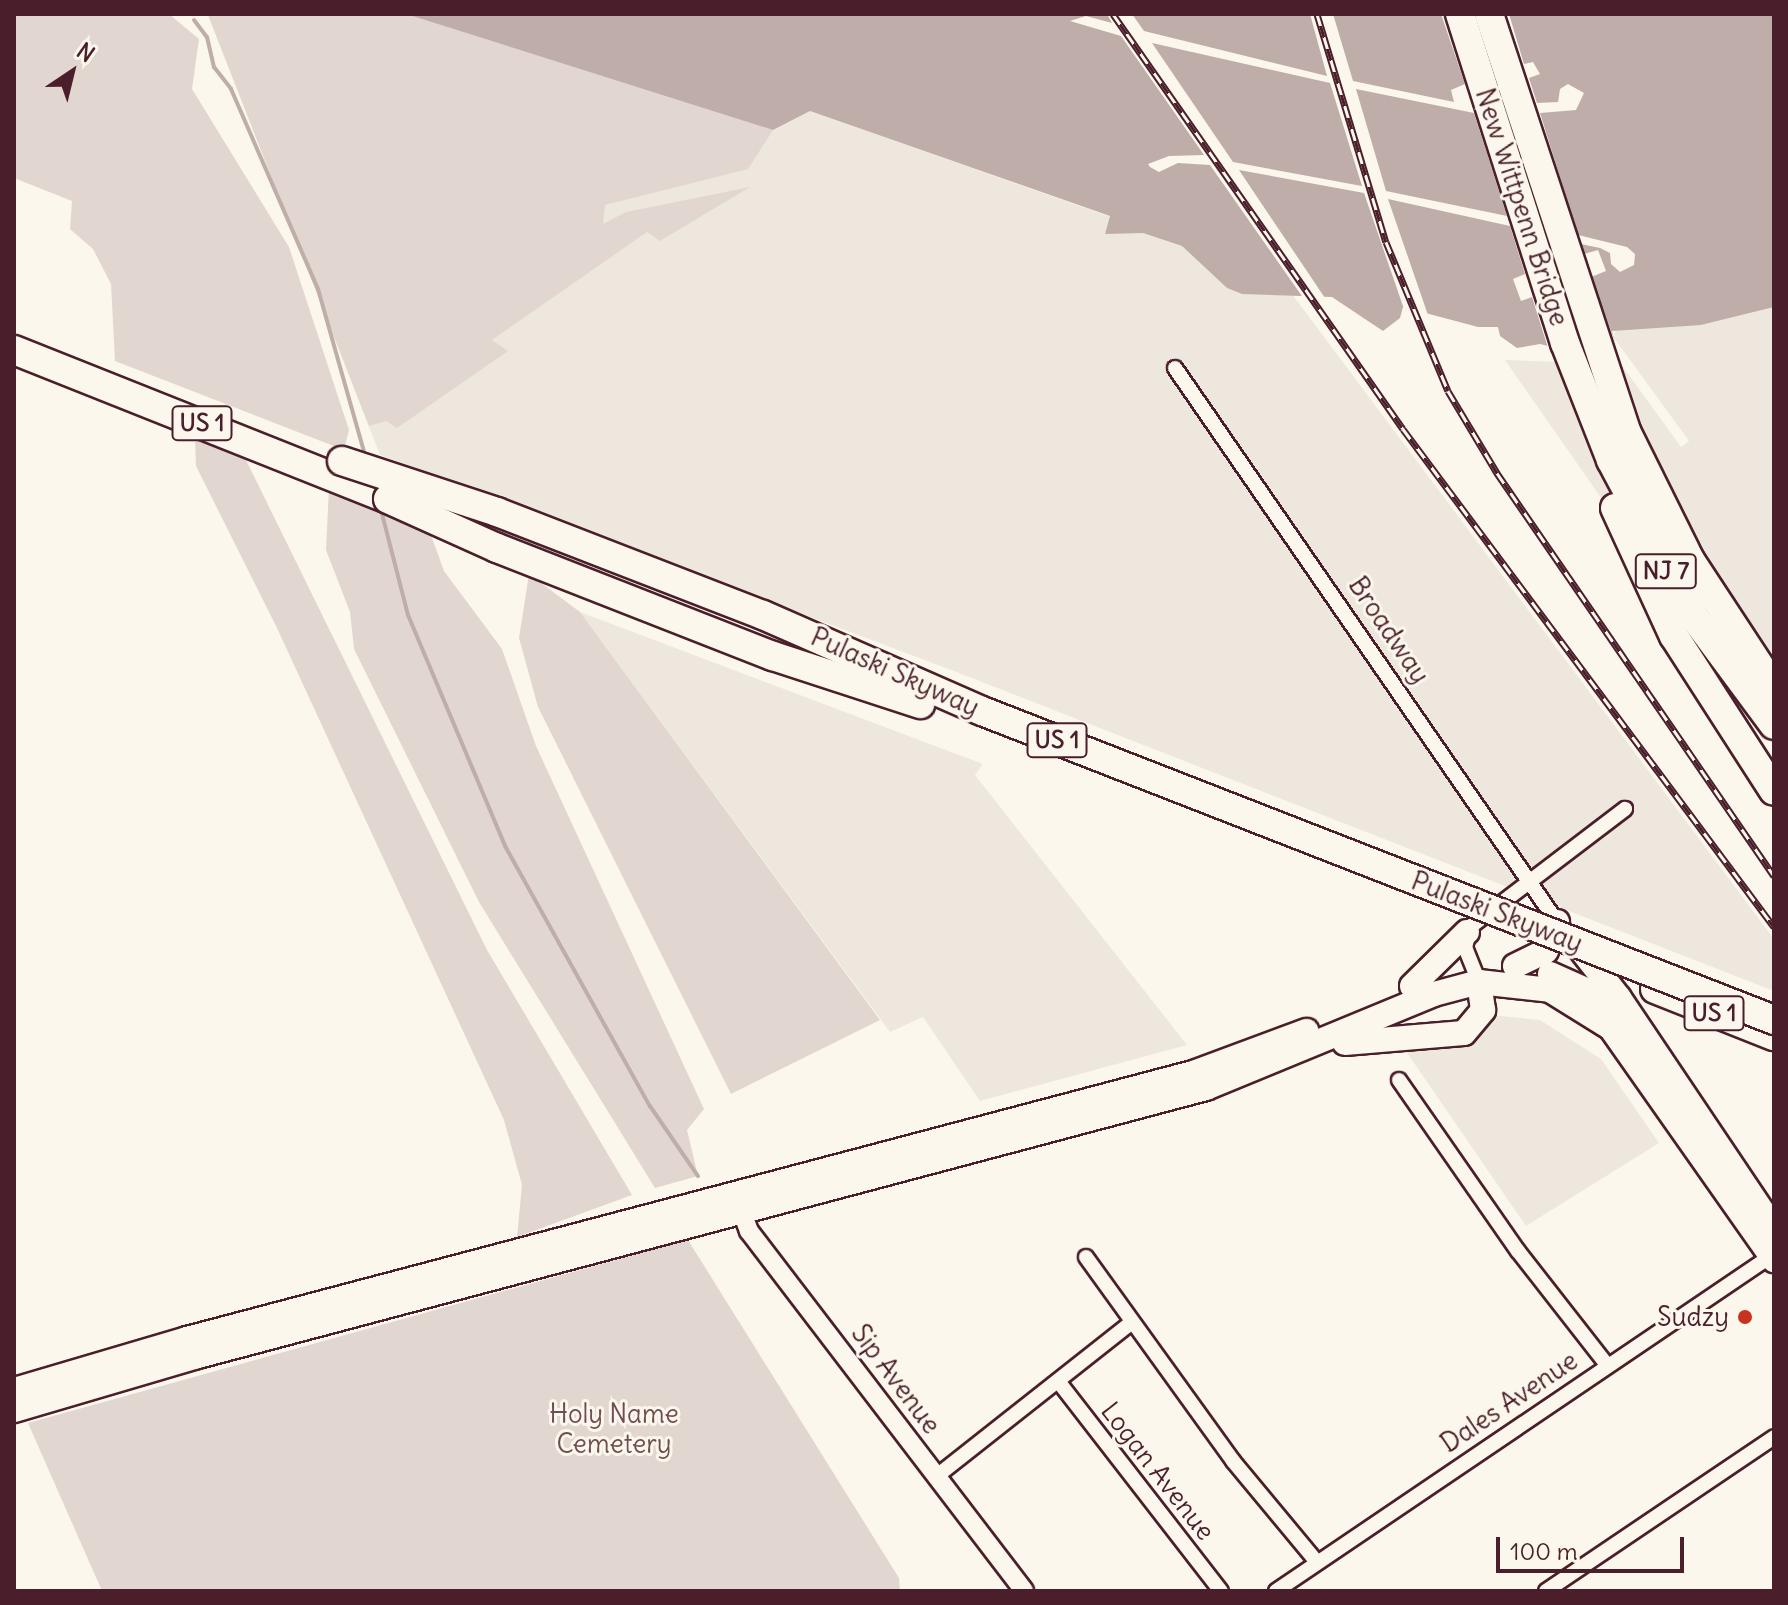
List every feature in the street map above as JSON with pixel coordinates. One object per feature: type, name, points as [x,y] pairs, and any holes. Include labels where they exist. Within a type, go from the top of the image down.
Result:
[{"type":"highway","name":"New Wittpenn Bridge","points":[[1460,14],[1565,343],[1599,395]]},
{"type":"highway","name":"New Wittpenn Bridge","points":[[1489,14],[1599,395]]},
{"type":"highway","name":"Pulaski Skyway","points":[[14,333],[342,461],[497,512],[763,615],[982,711],[1774,1020]]},
{"type":"highway","points":[[1565,343],[1578,404],[1638,564],[1688,661],[1774,791]]},
{"type":"highway","name":"Pulaski Skyway","points":[[14,350],[320,469],[454,531],[688,623],[963,720],[1774,1036]]},
{"type":"highway","name":"NJ 7","points":[[1599,395],[1674,532],[1766,671],[1774,688]]},
{"type":"highway","name":"NJ 7","points":[[1599,395],[1611,460],[1669,575],[1715,649],[1774,725]]},
{"type":"highway","points":[[14,1410],[1215,1066],[1412,986],[1515,966],[1546,951],[1557,922]]},
{"type":"highway","points":[[1557,922],[1619,998],[1774,1229]]},
{"type":"highway","points":[[1412,986],[1467,932]]},
{"type":"highway","points":[[1515,966],[1589,990],[1642,1036]]},
{"type":"highway","points":[[1292,1056],[1375,1036],[1459,1035],[1481,1016],[1475,974]]},
{"type":"highway","points":[[14,1390],[739,1203],[1180,1095],[1292,1056],[1475,974],[1550,990],[1611,1028],[1772,1258]]},
{"type":"street","name":"Broadway","points":[[1175,368],[1557,922]]},
{"type":"street","points":[[1475,974],[1465,948],[1467,932],[1527,881],[1625,809]]},
{"type":"street","points":[[1399,1080],[1518,1251],[1607,1365]]},
{"type":"street","name":"Sip Avenue","points":[[739,1203],[749,1231],[1024,1591]]},
{"type":"street","points":[[1086,1257],[1233,1461],[1317,1562]]},
{"type":"street","name":"Dales Avenue","points":[[1276,1591],[1607,1365],[1772,1258]]},
{"type":"street","points":[[937,1476],[1132,1322]]},
{"type":"street","name":"Logan Avenue","points":[[1058,1381],[1221,1591]]},
{"type":"street","points":[[1546,1591],[1774,1437]]},
{"type":"shaded area","points":[[406,14],[773,130],[810,111],[1111,217],[1105,233],[1143,233],[1182,246],[1227,288],[1242,294],[1292,294],[1774,939],[1774,991],[946,668],[380,455],[208,15]]},
{"type":"shaded area","points":[[406,14],[1774,14],[1774,307],[1701,325],[1612,331],[1621,364],[1540,344],[1517,348],[1500,336],[1498,327],[1478,327],[1403,307],[1400,318],[1383,331],[1332,297],[1242,294],[1227,288],[1182,246],[1143,233],[1105,234],[1110,216],[810,111],[773,130]]},
{"type":"shaded area","points":[[1774,307],[1774,746],[1505,360],[1621,364],[1681,447],[1689,441],[1614,338],[1616,325],[1701,325]]},
{"type":"shaded area","points":[[580,612],[983,764],[975,775],[1187,1045],[980,1101],[923,1017],[890,1032]]},
{"type":"shaded area","points":[[1480,1014],[1540,1020],[1601,1059],[1659,1143],[1526,1226],[1401,1044]]},
{"type":"green space","points":[[14,14],[169,14],[199,39],[192,89],[289,247],[349,430],[344,450],[115,361],[111,284],[93,249],[70,229],[72,201],[14,178]]},
{"type":"green space","points":[[406,14],[773,130],[748,169],[605,205],[603,224],[626,212],[750,187],[660,241],[647,232],[492,340],[508,351],[397,428],[386,421],[369,426],[208,15]]},
{"type":"green space","points":[[195,435],[245,458],[487,950],[632,1195],[517,1237],[522,1185],[504,1120],[277,628],[196,466]]},
{"type":"green space","points":[[329,487],[431,535],[444,571],[502,649],[536,746],[704,1109],[687,1130],[698,1176],[655,1188],[479,902],[354,649],[350,612],[326,550]]},
{"type":"green space","points":[[529,574],[580,612],[880,1020],[731,1094],[538,707],[519,638]]},
{"type":"green space","name":"Holy Name Cemetery","points":[[688,1240],[899,1578],[900,1591],[102,1591],[28,1423]]},
{"type":"pier","points":[[1107,14],[1132,14],[1144,31],[1327,76],[1310,14],[1333,14],[1353,81],[1454,102],[1451,90],[1465,84],[1441,14],[1509,14],[1524,64],[1533,62],[1540,74],[1529,78],[1537,103],[1558,102],[1560,89],[1568,84],[1584,93],[1576,110],[1540,113],[1578,235],[1627,247],[1635,254],[1634,265],[1620,272],[1611,264],[1610,253],[1581,244],[1584,254],[1598,250],[1606,271],[1591,277],[1624,366],[1549,351],[1532,297],[1521,301],[1513,279],[1525,274],[1510,226],[1388,199],[1429,318],[1405,312],[1364,193],[1239,170],[1327,301],[1304,299],[1210,165],[1178,163],[1159,172],[1150,167],[1148,164],[1169,156],[1204,155],[1121,36],[1070,21],[1086,16],[1112,23]],"holes":[[[1152,43],[1330,83],[1362,186],[1233,162]],[[1356,89],[1474,113],[1507,216],[1386,191]]]},
{"type":"waterway","points":[[194,20],[207,37],[214,67],[231,89],[318,289],[365,455]]},
{"type":"waterway","points":[[380,506],[408,615],[505,846],[650,1106],[698,1176]]},
{"type":"railway","points":[[1113,14],[1403,429],[1774,927]]},
{"type":"railway","points":[[1317,14],[1386,242],[1448,391],[1497,473],[1774,876]]},
{"type":"place","name":"Sudzy","points":[[1745,1317]]}]
